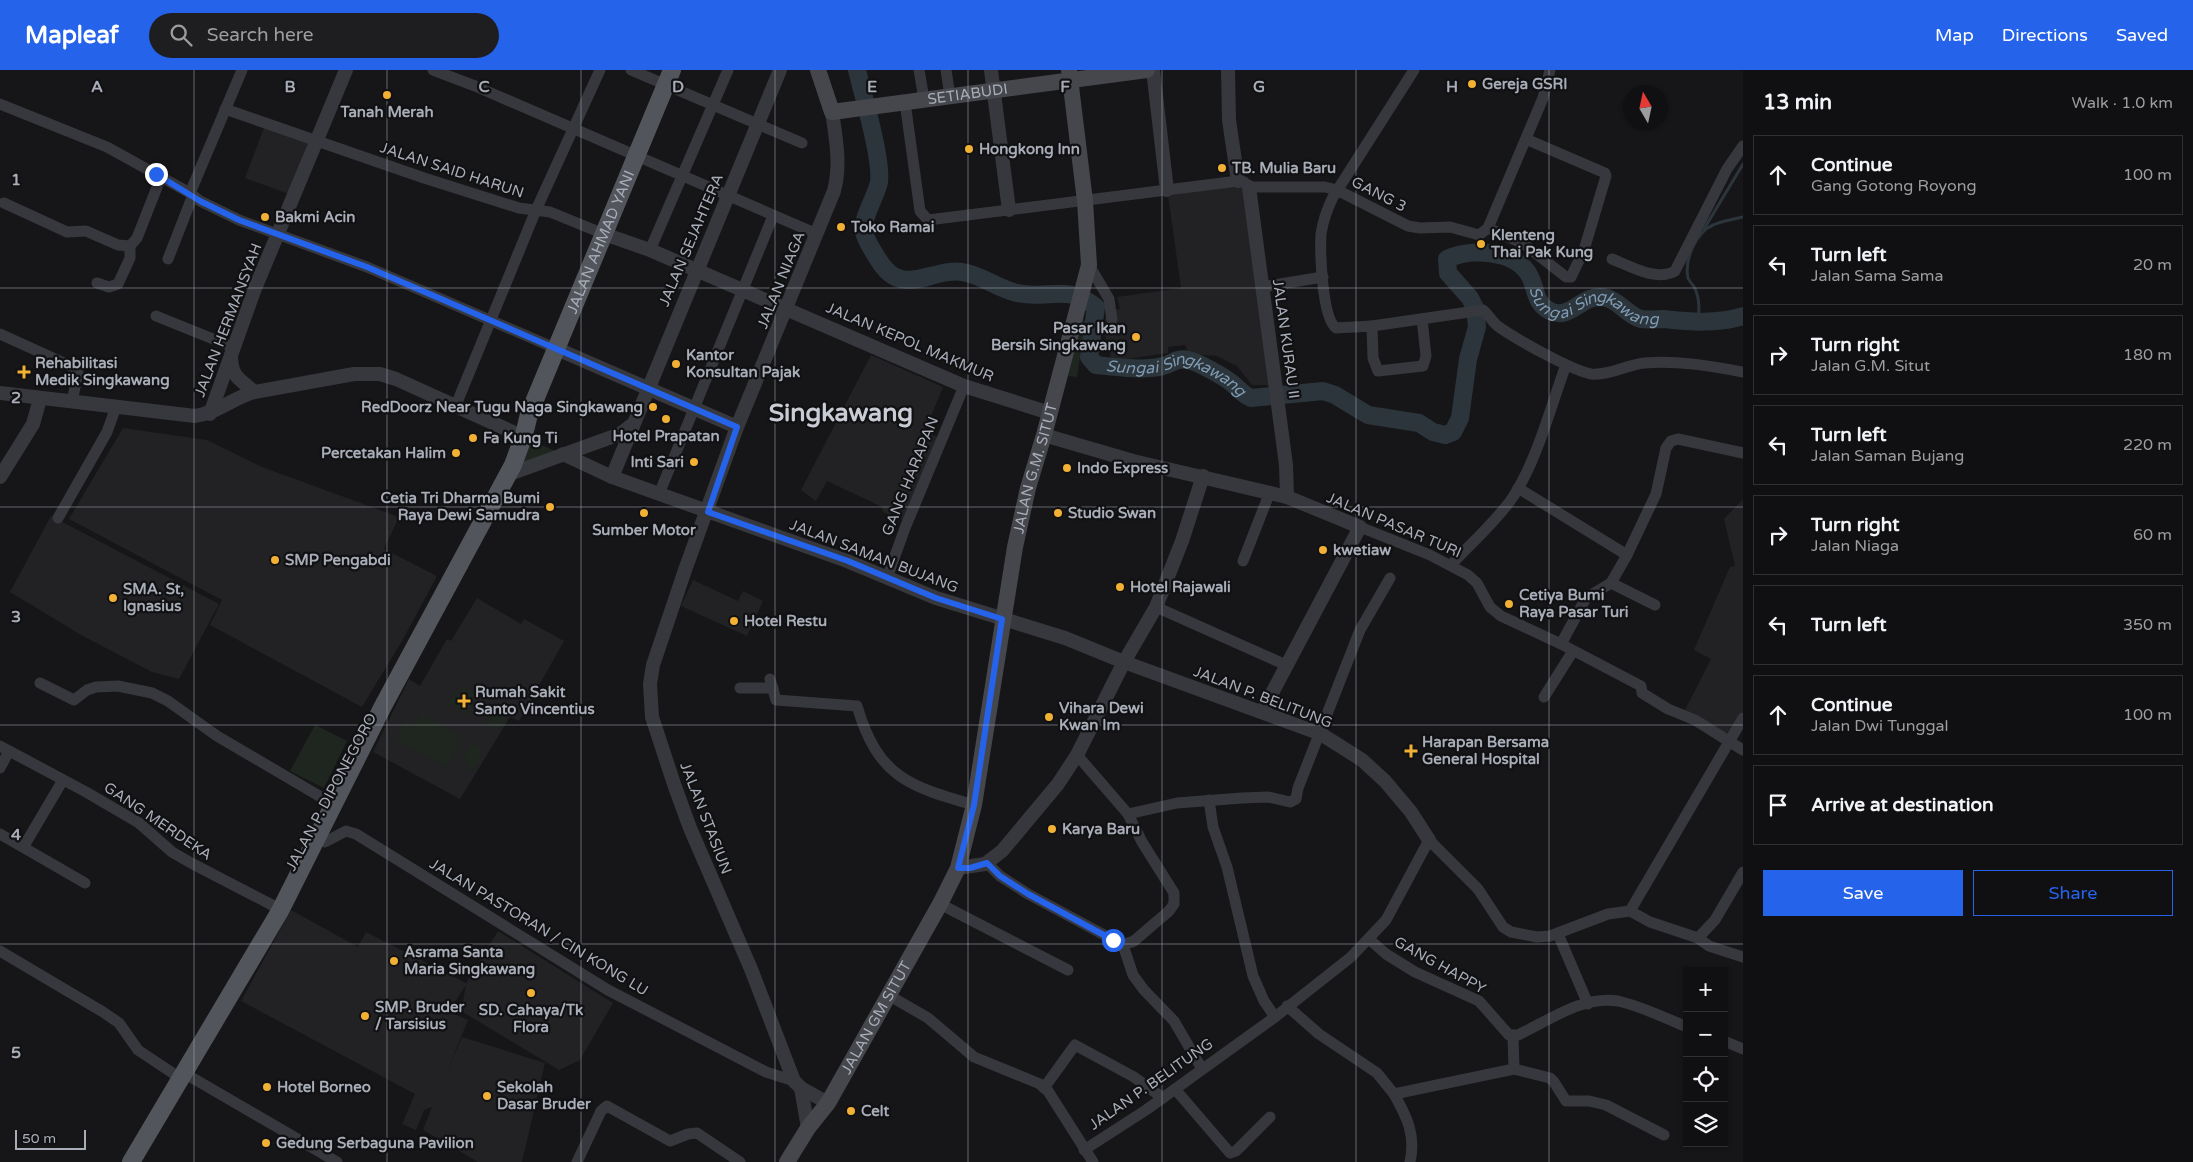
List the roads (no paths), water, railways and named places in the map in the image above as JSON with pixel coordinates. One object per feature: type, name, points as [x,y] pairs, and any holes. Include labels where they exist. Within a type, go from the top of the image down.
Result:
[{"type":"main road","points":[[818,70],[832,112]]},
{"type":"main road","name":"SETIABUDI","points":[[832,112],[993,90],[1070,75],[1147,70]]},
{"type":"main road","name":"JALAN G.M. SITUT","points":[[958,868],[974,805],[1002,619],[1028,488],[1088,271],[1085,201],[1070,75]]},
{"type":"main road","name":"JALAN AHMAD YANI","points":[[529,414],[669,77]]},
{"type":"main road","name":"JALAN P. DIPONEGORO","points":[[131,1162],[179,1073],[231,983],[272,905],[289,884],[326,800],[477,514],[515,433],[529,414]]},
{"type":"main road","name":"JALAN P. DIPONEGORO","points":[[120,1162],[243,976],[289,884],[507,475],[524,435],[529,414]]},
{"type":"main road","name":"JALAN GM SITUT","points":[[787,1162],[808,1128],[828,1103],[890,996],[958,868]]},
{"type":"street","points":[[168,259],[225,109],[242,70]]},
{"type":"street","name":"JALAN HERMANSYAH","points":[[210,414],[232,349],[346,70]]},
{"type":"street","points":[[434,70],[476,86],[817,234]]},
{"type":"street","points":[[456,405],[492,322],[536,210],[600,70]]},
{"type":"street","points":[[631,70],[669,77],[713,106],[802,142]]},
{"type":"street","points":[[650,250],[728,70]]},
{"type":"street","name":"JALAN SEJAHTERA","points":[[612,477],[646,389],[780,70]]},
{"type":"street","points":[[919,70],[924,99]]},
{"type":"street","points":[[946,70],[950,96]]},
{"type":"street","points":[[991,70],[1009,210]]},
{"type":"street","points":[[1152,70],[1167,190]]},
{"type":"street","name":"JALAN KURAU II","points":[[1228,70],[1229,120],[1262,288],[1286,465],[1286,497]]},
{"type":"street","points":[[1414,70],[1337,190],[1324,218],[1321,235],[1323,277],[1330,321],[1333,326],[1341,328],[1372,326],[1480,310],[1486,312],[1492,322],[1510,334],[1566,365],[1596,374],[1650,363],[1702,366],[1743,372]]},
{"type":"street","points":[[1526,139],[1604,173],[1606,176],[1584,250],[1571,277],[1566,277],[1524,244],[1488,228],[1549,82],[1550,70]]},
{"type":"street","name":"GANG 3","points":[[905,102],[921,215],[932,220],[1167,190],[1243,184],[1316,186],[1337,190],[1408,226],[1420,228],[1450,227],[1479,235],[1488,228]]},
{"type":"street","points":[[0,104],[107,147],[231,216],[278,236],[367,267],[737,427]]},
{"type":"street","name":"JALAN SAID HARUN","points":[[225,109],[424,178],[519,208],[550,212],[604,234]]},
{"type":"street","name":"JALAN NIAGA","points":[[708,512],[737,427],[817,234],[838,175],[832,112]]},
{"type":"street","points":[[1612,259],[1664,276],[1675,271],[1727,169],[1743,146]]},
{"type":"street","points":[[97,283],[109,287],[118,284],[130,258],[130,246],[137,238],[161,177]]},
{"type":"street","points":[[4,203],[67,232],[86,231],[118,245],[130,246]]},
{"type":"street","points":[[658,494],[774,216]]},
{"type":"street","name":"JALAN KEPOL MAKMUR","points":[[604,234],[650,250],[787,307],[964,386],[1050,413]]},
{"type":"street","points":[[1088,271],[1109,298],[1112,320]]},
{"type":"street","points":[[1262,288],[1323,277]]},
{"type":"street","points":[[156,316],[232,349],[231,368],[234,375],[254,392]]},
{"type":"street","points":[[1372,326],[1374,364],[1378,371],[1382,372],[1423,366],[1426,356],[1422,319]]},
{"type":"street","points":[[0,334],[75,368],[78,372],[72,402]]},
{"type":"street","points":[[1451,565],[1504,508],[1518,488],[1537,446],[1566,365]]},
{"type":"street","points":[[0,393],[184,416],[210,414],[254,392],[341,376],[374,374],[396,379],[515,433]]},
{"type":"street","name":"GANG HARAPAN","points":[[888,578],[905,528],[964,386]]},
{"type":"street","points":[[0,477],[33,424],[40,399]]},
{"type":"street","points":[[58,518],[107,432],[116,407]]},
{"type":"street","points":[[507,475],[620,434],[633,424]]},
{"type":"street","name":"JALAN PASAR TURI","points":[[1044,435],[1133,461],[1286,497],[1451,565],[1477,583],[1490,607],[1501,616],[1561,644],[1641,686],[1642,693],[1662,705],[1695,720],[1743,750]]},
{"type":"street","points":[[1561,644],[1586,598],[1611,583],[1627,555],[1656,494],[1666,448],[1671,441],[1678,439],[1743,453]]},
{"type":"street","name":"JALAN SAMAN BUJANG","points":[[563,454],[612,477],[848,561],[936,598],[1002,619]]},
{"type":"street","points":[[958,868],[970,868],[987,863],[1002,850],[1058,784],[1077,755],[1124,662],[1156,607],[1182,541],[1203,476]]},
{"type":"street","points":[[1518,488],[1627,555]]},
{"type":"street","points":[[1243,561],[1270,492]]},
{"type":"street","name":"JALAN STASIUN","points":[[708,512],[685,570],[653,665],[650,684],[652,717],[690,828],[751,969],[797,1085],[808,1128]]},
{"type":"street","points":[[1262,712],[1360,527]]},
{"type":"street","points":[[1128,814],[1177,803],[1209,800],[1268,797],[1290,802],[1296,799],[1298,788],[1322,734],[1360,630],[1390,578]]},
{"type":"street","points":[[1611,583],[1655,605]]},
{"type":"street","points":[[1156,607],[1286,665]]},
{"type":"street","name":"JALAN P. BELITUNG","points":[[1002,619],[1065,638],[1124,662],[1322,734],[1362,760],[1384,781],[1415,818],[1429,840],[1386,920],[1369,940],[1330,974],[1287,1006],[1272,1013],[1202,1070],[1175,1089],[1159,1095],[1133,1120],[1084,1150]]},
{"type":"street","points":[[1544,697],[1573,651]]},
{"type":"street","points":[[40,683],[74,700],[90,688],[118,686],[140,689],[159,696],[217,736],[326,800]]},
{"type":"street","points":[[740,688],[771,684],[776,700],[857,706],[869,741],[886,765],[909,783],[974,805]]},
{"type":"street","points":[[1630,911],[1743,718]]},
{"type":"street","points":[[0,768],[4,749]]},
{"type":"street","name":"GANG MERDEKA","points":[[4,749],[139,823],[179,856],[272,905]]},
{"type":"street","points":[[1077,755],[1128,814],[1142,842],[1172,889],[1175,900],[1169,911],[1151,928],[1134,941],[1123,945]]},
{"type":"street","points":[[24,846],[63,780]]},
{"type":"street","points":[[1209,800],[1213,827],[1227,867],[1253,976],[1272,1013]]},
{"type":"street","name":"JALAN PASTORAN / CIN KONG LU","points":[[325,842],[346,832],[356,834],[608,990],[797,1085]]},
{"type":"street","points":[[0,834],[24,846],[85,883]]},
{"type":"street","points":[[1429,840],[1478,889],[1503,927],[1523,936],[1537,937],[1558,934],[1608,914],[1630,911],[1650,922],[1698,938],[1709,946],[1743,957]]},
{"type":"street","points":[[987,863],[1000,876],[1028,894],[1123,945],[1134,975],[1144,990],[1174,1021],[1202,1070]]},
{"type":"street","points":[[1698,938],[1715,920],[1743,872]]},
{"type":"street","points":[[940,904],[1068,970]]},
{"type":"street","points":[[1558,934],[1588,1004]]},
{"type":"street","name":"GANG HAPPY","points":[[1369,940],[1386,954],[1415,972],[1479,1001],[1506,1032],[1513,1035]]},
{"type":"street","points":[[0,951],[119,1023],[138,1050],[338,1162]]},
{"type":"street","points":[[890,996],[928,1018],[974,1057],[1031,1080],[1048,1091],[1092,1162]]},
{"type":"street","points":[[1514,1069],[1513,1035],[1518,1035],[1562,1012],[1588,1004],[1612,1000],[1683,1026]]},
{"type":"street","points":[[1287,1006],[1319,1034],[1377,1073],[1394,1094],[1412,1133],[1413,1144],[1410,1162]]},
{"type":"street","points":[[1728,1043],[1743,1049]]},
{"type":"street","points":[[1044,1088],[1075,1045],[1108,1061],[1159,1095]]},
{"type":"street","points":[[1394,1094],[1514,1069],[1550,1078],[1566,1101],[1589,1101],[1606,1105],[1664,1135]]},
{"type":"street","points":[[797,1085],[828,1103]]},
{"type":"street","points":[[1175,1089],[1230,1153],[1236,1151],[1270,1117]]},
{"type":"street","points":[[577,1162],[600,1111],[607,1106],[670,1141],[688,1134],[697,1133],[740,1162]]},
{"type":"waterway","name":"Sungai Singkawang","points":[[857,70],[875,143],[879,171],[879,182],[867,214],[864,232],[866,239],[888,272],[898,278],[908,280],[942,273],[967,273],[1017,293],[1028,295],[1066,294],[1085,300],[1096,307],[1089,357],[1096,365],[1148,368],[1163,366],[1181,359],[1188,360],[1218,374],[1251,398],[1323,391],[1335,395],[1368,415],[1419,423],[1433,432],[1445,435],[1453,432],[1460,418],[1468,359],[1477,327],[1475,308],[1470,298],[1448,273],[1447,259],[1456,255],[1490,253],[1502,256],[1521,265],[1531,278],[1541,304],[1550,311],[1557,313],[1564,313],[1595,297],[1602,297],[1608,298],[1641,319],[1704,322],[1743,316]]},
{"type":"waterway","points":[[1704,229],[1743,164]]},
{"type":"waterway","points":[[1698,322],[1698,299],[1695,289],[1688,278],[1687,271],[1693,247],[1701,234],[1713,225],[1743,217]]},
{"type":"place","name":"Gereja GSRI","points":[[1472,84]]},
{"type":"place","name":"Tanah Merah","points":[[387,95]]},
{"type":"place","name":"Hongkong Inn","points":[[969,149]]},
{"type":"place","name":"TB. Mulia Baru","points":[[1222,168]]},
{"type":"place","name":"Bakmi Acin","points":[[265,217]]},
{"type":"place","name":"Toko Ramai","points":[[841,227]]},
{"type":"place","name":"Klenteng Thai Pak Kung","points":[[1481,244]]},
{"type":"place","name":"Pasar Ikan Bersih Singkawang","points":[[1136,337]]},
{"type":"place","name":"Kantor Konsultan Pajak","points":[[676,364]]},
{"type":"place","name":"Rehabilitasi Medik Singkawang","points":[[24,372]]},
{"type":"place","name":"RedDoorz Near Tugu Naga Singkawang","points":[[653,407]]},
{"type":"place","name":"Hotel Prapatan","points":[[666,419]]},
{"type":"place","name":"Fa Kung Ti","points":[[473,438]]},
{"type":"place","name":"Percetakan Halim","points":[[456,453]]},
{"type":"place","name":"Inti Sari","points":[[694,462]]},
{"type":"place","name":"Indo Express","points":[[1067,468]]},
{"type":"place","name":"Cetia Tri Dharma Bumi Raya Dewi Samudra","points":[[550,507]]},
{"type":"place","name":"Sumber Motor","points":[[644,513]]},
{"type":"place","name":"Studio Swan","points":[[1058,513]]},
{"type":"place","name":"kwetiaw","points":[[1323,550]]},
{"type":"place","name":"SMP Pengabdi","points":[[275,560]]},
{"type":"place","name":"Hotel Rajawali","points":[[1120,587]]},
{"type":"place","name":"SMA. St, Ignasius","points":[[113,598]]},
{"type":"place","name":"Cetiya Bumi Raya Pasar Turi","points":[[1509,604]]},
{"type":"place","name":"Hotel Restu","points":[[734,621]]},
{"type":"place","name":"Rumah Sakit Santo Vincentius","points":[[464,701]]},
{"type":"place","name":"Vihara Dewi Kwan Im","points":[[1049,717]]},
{"type":"place","name":"Harapan Bersama General Hospital","points":[[1411,751]]},
{"type":"place","name":"Karya Baru","points":[[1052,829]]},
{"type":"place","name":"Asrama Santa Maria Singkawang","points":[[394,961]]},
{"type":"place","name":"SD. Cahaya/Tk Flora","points":[[531,993]]},
{"type":"place","name":"SMP. Bruder / Tarsisius","points":[[365,1016]]},
{"type":"place","name":"Hotel Borneo","points":[[267,1087]]},
{"type":"place","name":"Sekolah Dasar Bruder","points":[[487,1096]]},
{"type":"place","name":"Celt","points":[[851,1111]]},
{"type":"place","name":"Gedung Serbaguna Pavilion","points":[[266,1143]]},
{"type":"district","name":"Singkawang","points":[[841,413]]}]
